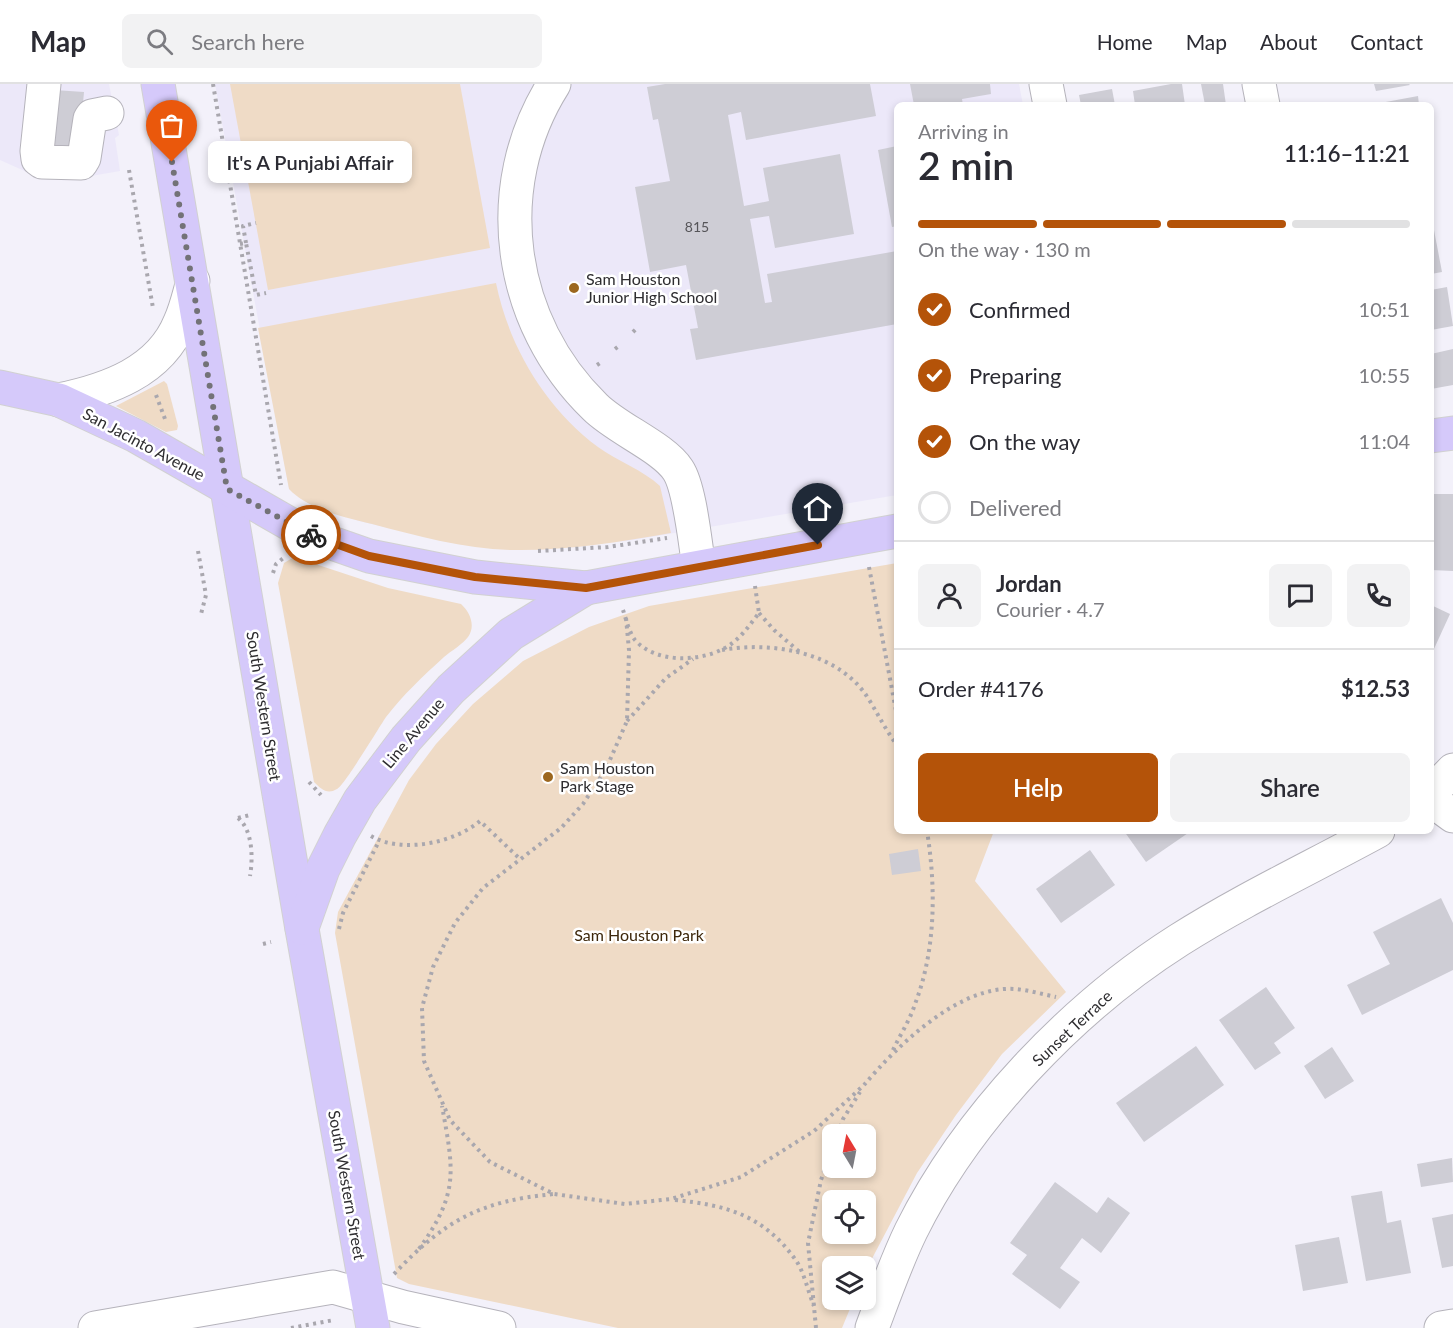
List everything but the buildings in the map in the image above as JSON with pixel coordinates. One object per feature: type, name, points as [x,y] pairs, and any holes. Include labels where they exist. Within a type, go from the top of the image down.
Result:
[{"type":"main road","name":"South Western Street","points":[[158,84],[302,929],[370,1312]]},
{"type":"main road","name":"San Jacinto Avenue","points":[[0,387],[59,400],[165,452],[227,489]]},
{"type":"main road","points":[[1434,436],[1453,433]]},
{"type":"main road","name":"Line Avenue","points":[[227,489],[309,535],[369,556],[475,577],[586,588],[894,532]]},
{"type":"main road","name":"Line Avenue","points":[[302,929],[323,869],[340,835],[360,800],[406,739],[451,689],[511,634],[586,588]]},
{"type":"street","points":[[44,84],[37,151],[38,159],[42,162],[81,163],[84,158],[90,119],[92,116],[107,113]]},
{"type":"street","points":[[554,84],[529,134],[517,181],[515,231],[524,291],[544,341],[573,384],[611,421],[668,458],[680,472],[699,567]]},
{"type":"street","points":[[1046,84],[1049,102]]},
{"type":"street","points":[[1259,84],[1262,102]]},
{"type":"street","name":"San Jacinto Avenue","points":[[59,400],[94,393],[127,379],[156,358],[180,324],[193,281]]},
{"type":"street","points":[[1434,790],[1453,770]]},
{"type":"street","points":[[1434,802],[1453,816]]},
{"type":"street","name":"Sunset Terrace","points":[[872,1328],[911,1232],[938,1183],[979,1124],[1027,1070],[1104,995],[1179,940],[1373,834]]},
{"type":"street","points":[[94,1328],[333,1287],[370,1312],[499,1328]]},
{"type":"street","points":[[1441,1328],[1453,1326]]},
{"type":"path","points":[[213,84],[277,473],[282,489]]},
{"type":"path","points":[[129,170],[154,309],[152,317]]},
{"type":"path","points":[[256,224],[243,226],[256,295],[266,293]]},
{"type":"path","points":[[240,244],[246,243]]},
{"type":"path","points":[[633,332],[637,328]]},
{"type":"path","points":[[597,365],[603,361]]},
{"type":"path","points":[[155,393],[167,424]]},
{"type":"path","points":[[531,552],[608,547],[676,536]]},
{"type":"path","points":[[201,614],[206,595],[198,551],[205,554]]},
{"type":"path","points":[[273,581],[276,564],[291,553]]},
{"type":"path","points":[[868,563],[894,700]]},
{"type":"path","points":[[754,581],[759,613],[774,630],[804,656]]},
{"type":"path","points":[[622,609],[634,638],[653,652],[694,659]]},
{"type":"path","points":[[722,650],[741,637],[759,613]]},
{"type":"path","points":[[626,618],[629,650],[627,721]]},
{"type":"path","points":[[554,1194],[490,1162],[450,1120],[424,1061],[422,1008],[433,967],[454,923],[483,888],[519,858],[561,828],[583,804],[606,769],[627,721],[666,678],[694,659],[722,650],[781,647],[839,668],[867,697],[878,719],[894,741]]},
{"type":"path","points":[[250,815],[238,818],[245,823],[248,832],[250,876]]},
{"type":"path","points":[[370,836],[379,841],[407,843],[447,839],[468,831],[480,821],[519,858]]},
{"type":"path","points":[[891,1053],[916,1004],[928,954],[933,908],[927,834]]},
{"type":"path","points":[[339,929],[342,913],[379,841]]},
{"type":"path","points":[[262,944],[271,942]]},
{"type":"path","points":[[400,1268],[466,1214],[514,1198],[554,1194],[625,1204],[671,1199],[741,1177],[814,1131],[864,1085],[891,1053],[936,1017],[970,997],[1013,988],[1065,999],[1080,1018]]},
{"type":"path","points":[[841,1124],[864,1085]]},
{"type":"path","points":[[413,1256],[443,1211],[451,1189],[449,1144],[441,1100]]},
{"type":"path","points":[[816,1328],[808,1243],[822,1177]]},
{"type":"path","points":[[671,1199],[713,1204],[759,1221],[796,1260],[814,1306]]},
{"type":"path","points":[[291,1328],[339,1319]]},
{"type":"shaded area","points":[[0,84],[109,84],[119,135],[115,138],[120,171],[74,179],[29,173],[0,160]]},
{"type":"shaded area","name":"Sam Houston Junior High School","points":[[215,84],[1019,84],[1022,102],[894,102],[894,496],[627,541],[512,550],[458,544],[359,521],[311,505],[289,489]]},
{"type":"green space","points":[[230,84],[460,84],[490,248],[268,290]]},
{"type":"green space","points":[[496,283],[510,330],[532,374],[546,394],[562,414],[598,447],[646,475],[660,486],[671,533],[612,543],[552,549],[494,549],[424,537],[339,515],[306,502],[289,489],[258,328]]},
{"type":"green space","points":[[164,381],[167,384],[178,426],[177,430],[166,432],[116,406]]},
{"type":"green space","points":[[294,557],[388,588],[461,604],[467,611],[472,624],[466,640],[436,664],[399,701],[341,786],[330,791],[322,789],[314,782],[278,583],[284,563]]},
{"type":"green space","name":"Sam Houston Park","points":[[894,564],[894,834],[993,834],[975,881],[1066,992],[1002,1054],[956,1115],[917,1173],[873,1256],[822,1256],[822,1310],[849,1310],[842,1328],[618,1328],[409,1284],[397,1278],[335,933],[338,912],[409,780],[436,744],[473,704],[523,661],[589,627],[649,606]]},
{"type":"way so far","points":[[172,162],[227,489],[296,529],[311,535]]},
{"type":"place","name":"It's A Punjabi Affair","points":[[172,162]]},
{"type":"place","name":"Sam Houston Junior High School","points":[[574,288]]},
{"type":"place","name":"Sam Houston Park Stage","points":[[548,777]]},
{"type":"route","points":[[311,535],[369,556],[475,577],[586,588],[818,545]]}]
